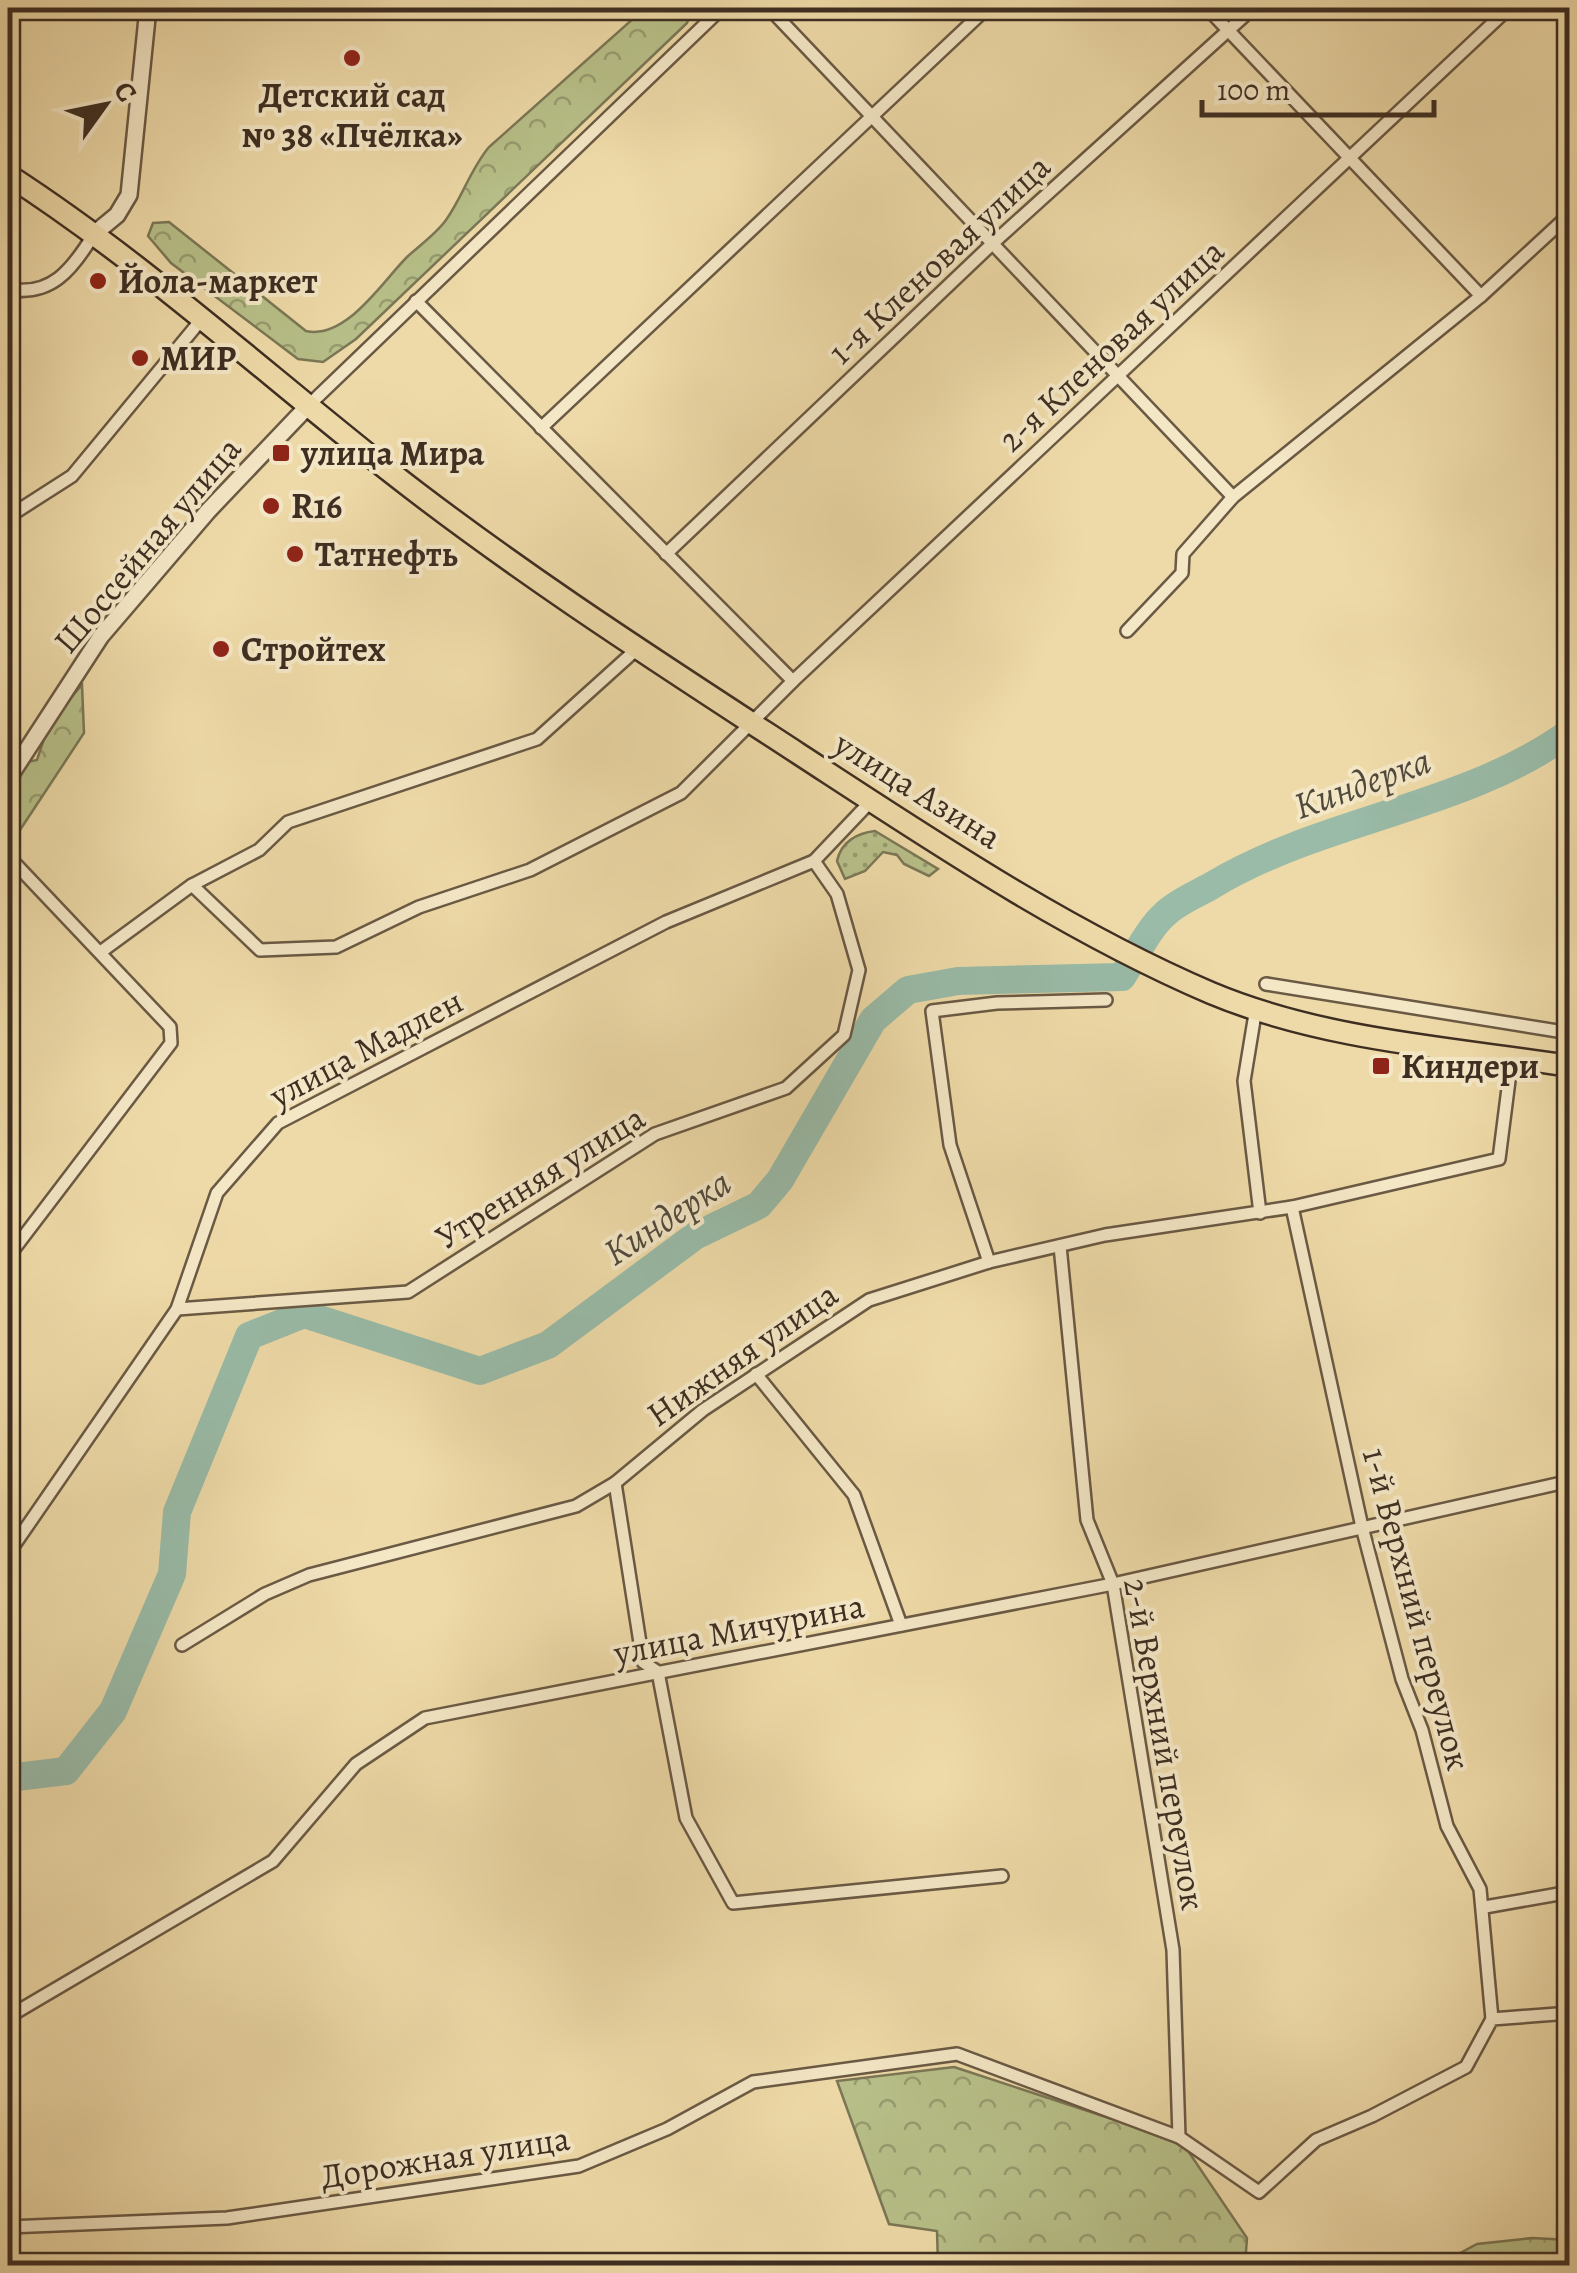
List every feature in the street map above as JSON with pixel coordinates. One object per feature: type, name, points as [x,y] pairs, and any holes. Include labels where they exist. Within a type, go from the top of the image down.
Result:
[{"type":"main road","points":[[8,176],[94,234],[308,406]]},
{"type":"main road","name":"улица Азина","points":[[308,406],[468,532],[638,648],[871,801],[1088,933],[1213,994],[1256,1008],[1384,1040],[1570,1066]]},
{"type":"street","points":[[8,289],[34,294],[46,288],[94,234],[117,215],[129,195],[148,8]]},
{"type":"street","points":[[308,406],[722,8]]},
{"type":"street","points":[[768,8],[1233,497]]},
{"type":"street","points":[[541,428],[870,114],[987,8]]},
{"type":"street","points":[[1207,8],[1480,296]]},
{"type":"street","name":"1-я Кленовая улица","points":[[666,554],[992,244],[1253,8]]},
{"type":"street","name":"2-я Кленовая улица","points":[[192,885],[260,950],[336,948],[419,907],[530,870],[681,793],[754,725],[793,681],[1120,378],[1349,155],[1509,8]]},
{"type":"street","points":[[1127,630],[1182,573],[1183,554],[1233,497],[1480,296],[1570,214]]},
{"type":"street","points":[[416,301],[793,681]]},
{"type":"street","points":[[8,517],[72,476],[200,320]]},
{"type":"street","name":"Шоссейная улица","points":[[8,779],[101,636],[208,512],[308,406]]},
{"type":"street","points":[[102,952],[192,885],[259,850],[288,822],[537,740],[638,648]]},
{"type":"street","name":"улица Мадлен","points":[[8,1554],[177,1309],[217,1193],[278,1123],[666,922],[814,861],[871,801]]},
{"type":"street","points":[[8,856],[170,1027],[170,1043],[8,1256]]},
{"type":"street","name":"Утренняя улица","points":[[177,1309],[408,1292],[656,1134],[786,1088],[844,1035],[859,970],[837,894],[814,861]]},
{"type":"street","points":[[1266,984],[1570,1032]]},
{"type":"street","points":[[990,1262],[950,1146],[932,1011],[997,1003],[1106,1000]]},
{"type":"street","points":[[1256,1008],[1244,1080],[1260,1212]]},
{"type":"street","name":"Нижняя улица","points":[[182,1645],[265,1594],[309,1575],[576,1506],[615,1482],[756,1374],[869,1300],[990,1262],[1105,1235],[1292,1207],[1499,1159],[1512,1057]]},
{"type":"street","name":"1-й Верхний переулок","points":[[1292,1207],[1362,1527],[1447,1826],[1480,1889],[1492,2019]]},
{"type":"street","name":"2-й Верхний переулок","points":[[1060,1246],[1087,1520],[1112,1584],[1173,1950],[1179,2137]]},
{"type":"street","points":[[756,1374],[854,1495],[902,1625]]},
{"type":"street","name":"улица Мичурина","points":[[8,2016],[273,1862],[356,1764],[426,1718],[1112,1584],[1570,1481]]},
{"type":"street","points":[[615,1482],[643,1662],[658,1672],[686,1818],[733,1903],[1002,1876]]},
{"type":"street","points":[[1484,1907],[1570,1892]]},
{"type":"street","points":[[1492,2019],[1570,2014]]},
{"type":"street","name":"Дорожная улица","points":[[8,2227],[227,2218],[580,2166],[667,2129],[752,2082],[956,2054],[1179,2137],[1259,2192],[1316,2140],[1466,2066],[1492,2019]]},
{"type":"green space","points":[[652,8],[692,9],[687,23],[356,339],[323,362],[298,359],[171,263],[148,236],[153,223],[169,222],[306,331],[335,327],[362,307],[442,225],[489,147],[635,17]]},
{"type":"green space","points":[[82,685],[84,733],[20,830],[8,836],[8,794],[27,762],[37,760],[50,721]]},
{"type":"green space","points":[[875,831],[938,869],[929,876],[904,864],[897,855],[883,852],[865,871],[845,879],[837,861],[842,849],[856,836]]},
{"type":"green space","points":[[954,2067],[1182,2142],[1247,2238],[1245,2265],[938,2265],[937,2231],[889,2224],[837,2081]]},
{"type":"green space","points":[[1532,2238],[1569,2240],[1569,2265],[1438,2265],[1477,2244]]},
{"type":"waterway","name":"Киндерка","points":[[8,1778],[66,1771],[113,1711],[172,1574],[177,1512],[249,1336],[304,1314],[480,1371],[548,1345],[695,1236],[759,1205],[780,1180],[873,1020],[908,990],[958,981],[1122,977],[1159,920],[1187,899],[1299,844],[1485,779],[1570,732]]},
{"type":"place","name":"Детский сад № 38 «Пчёлка»","points":[[352,58]]},
{"type":"place","name":"Йола-маркет","points":[[98,281]]},
{"type":"place","name":"МИР","points":[[140,358]]},
{"type":"place","name":"улица Мира","points":[[281,453]]},
{"type":"place","name":"R16","points":[[271,506]]},
{"type":"place","name":"Татнефть","points":[[295,554]]},
{"type":"place","name":"Стройтех","points":[[221,649]]},
{"type":"place","name":"Киндери","points":[[1381,1066]]}]
